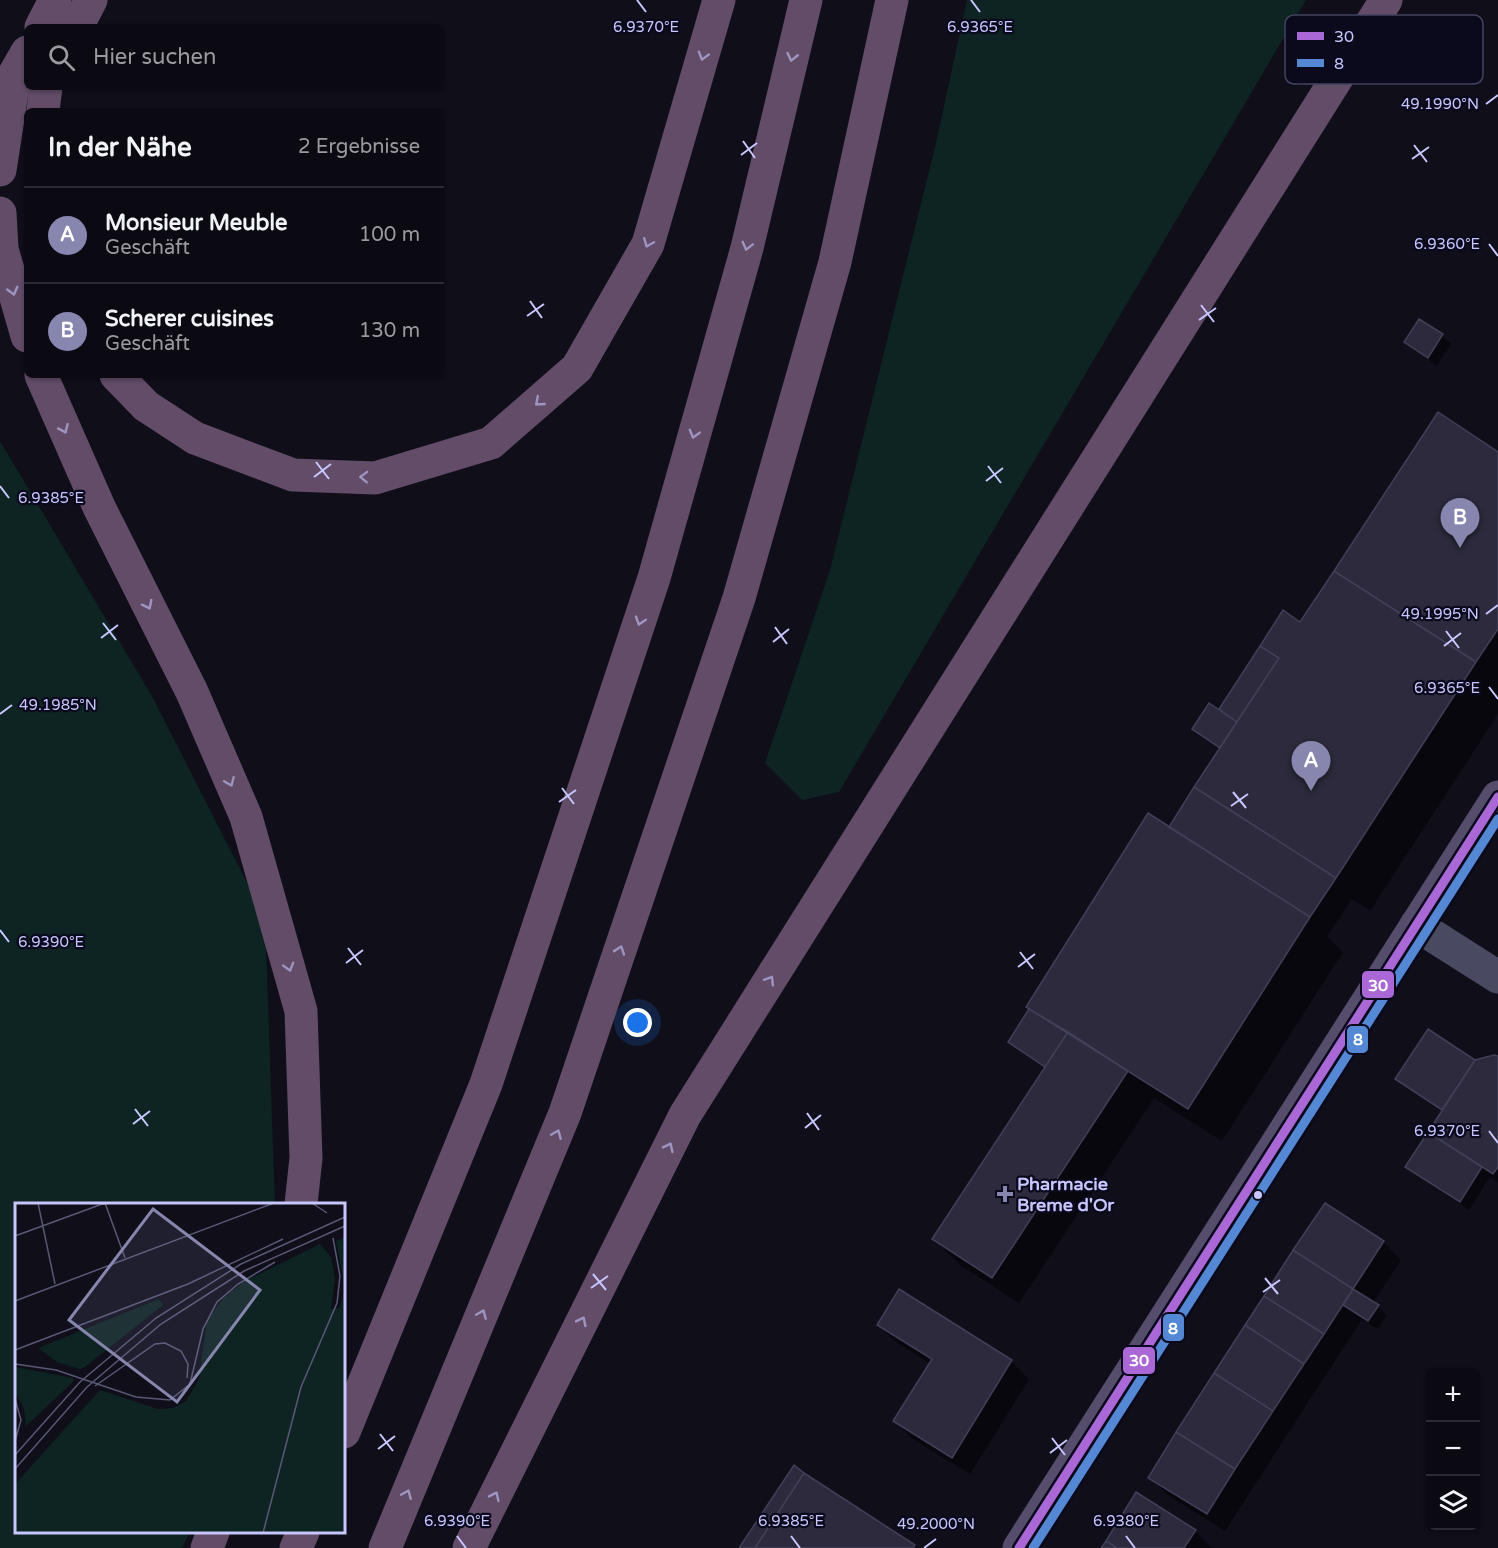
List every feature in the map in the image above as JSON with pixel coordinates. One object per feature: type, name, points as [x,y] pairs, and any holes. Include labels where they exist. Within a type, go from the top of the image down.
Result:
[{"type":"highway","points":[[43,24],[56,0]]},
{"type":"highway","points":[[78,24],[91,0]]},
{"type":"highway","points":[[119,378],[146,406],[195,438],[293,475],[375,478],[491,443],[577,368],[648,244],[719,0]]},
{"type":"highway","points":[[345,1430],[486,1084],[654,578],[747,248],[806,0]]},
{"type":"highway","points":[[385,1548],[565,1113],[739,598],[835,262],[892,0]]},
{"type":"highway","points":[[1377,15],[1386,0]]},
{"type":"highway","points":[[0,170],[15,74],[24,58]]},
{"type":"highway","points":[[469,1548],[685,1115],[1333,84]]},
{"type":"highway","points":[[43,108],[46,90]]},
{"type":"highway","points":[[0,213],[2,249],[24,326]]},
{"type":"highway","points":[[42,378],[99,507],[192,692],[246,817],[301,1011],[306,1158],[301,1203]]},
{"type":"highway","points":[[207,1548],[213,1533]]},
{"type":"highway","points":[[296,1548],[303,1533]]},
{"type":"main road","points":[[1019,1548],[1498,797]]},
{"type":"street","points":[[1416,925],[1498,977]]},
{"type":"green space","points":[[967,0],[1306,0],[1297,15],[1285,15],[1285,36],[839,792],[802,800],[765,763],[830,570],[936,143]]},
{"type":"green space","points":[[0,441],[153,698],[265,918],[275,1203],[15,1203],[15,1533],[190,1533],[182,1548],[0,1548]]},
{"type":"building","points":[[1419,319],[1443,334],[1428,358],[1404,342]]},
{"type":"building","points":[[1438,412],[1498,452],[1498,629],[1476,662],[1334,571]]},
{"type":"building","points":[[1334,571],[1476,662],[1336,878],[1194,787],[1279,658],[1260,646],[1283,610],[1300,622]]},
{"type":"building","points":[[1260,646],[1279,658],[1237,722],[1219,709]]},
{"type":"building","points":[[1209,703],[1237,722],[1220,748],[1192,729]]},
{"type":"building","points":[[1194,787],[1336,878],[1310,917],[1169,827]]},
{"type":"building","points":[[1148,813],[1310,917],[1188,1109],[1026,1007]]},
{"type":"building","points":[[1029,1009],[1068,1032],[1045,1067],[1008,1042]]},
{"type":"building","points":[[1428,1029],[1475,1060],[1442,1110],[1395,1079]]},
{"type":"building","name":"Pharmacie Breme d'Or","points":[[1068,1032],[1128,1071],[992,1278],[932,1239]]},
{"type":"building","points":[[1498,1056],[1498,1167],[1493,1174],[1428,1132],[1475,1060]]},
{"type":"building","points":[[1428,1132],[1482,1167],[1460,1202],[1405,1167]]},
{"type":"building","points":[[1325,1203],[1384,1241],[1353,1289],[1293,1250]]},
{"type":"building","points":[[1293,1250],[1353,1289],[1324,1334],[1264,1296]]},
{"type":"building","points":[[899,1289],[1012,1360],[952,1458],[893,1421],[932,1359],[877,1325]]},
{"type":"building","points":[[1353,1289],[1379,1305],[1368,1321],[1343,1305]]},
{"type":"building","points":[[1264,1296],[1324,1334],[1304,1364],[1245,1325]]},
{"type":"building","points":[[1245,1325],[1304,1364],[1273,1411],[1214,1373]]},
{"type":"building","points":[[1214,1373],[1273,1411],[1235,1469],[1176,1432]]},
{"type":"building","points":[[1176,1432],[1235,1469],[1207,1514],[1148,1478]]},
{"type":"building","points":[[794,1465],[804,1473],[755,1548],[739,1548]]},
{"type":"building","points":[[804,1473],[915,1545],[913,1548],[755,1548]]},
{"type":"building","points":[[1136,1492],[1196,1530],[1184,1548],[1117,1548],[1106,1541]]},
{"type":"building","points":[[1106,1541],[1117,1548],[1101,1548]]},
{"type":"transit line","name":"30","points":[[1019,1548],[1498,797]]},
{"type":"transit line","name":"8","points":[[1033,1548],[1498,819]]},
{"type":"place","name":"Scherer cuisines","points":[[1460,548]]},
{"type":"place","name":"Monsieur Meuble","points":[[1311,791]]},
{"type":"place","name":"Pharmacie Breme d'Or","points":[[1005,1194]]}]
